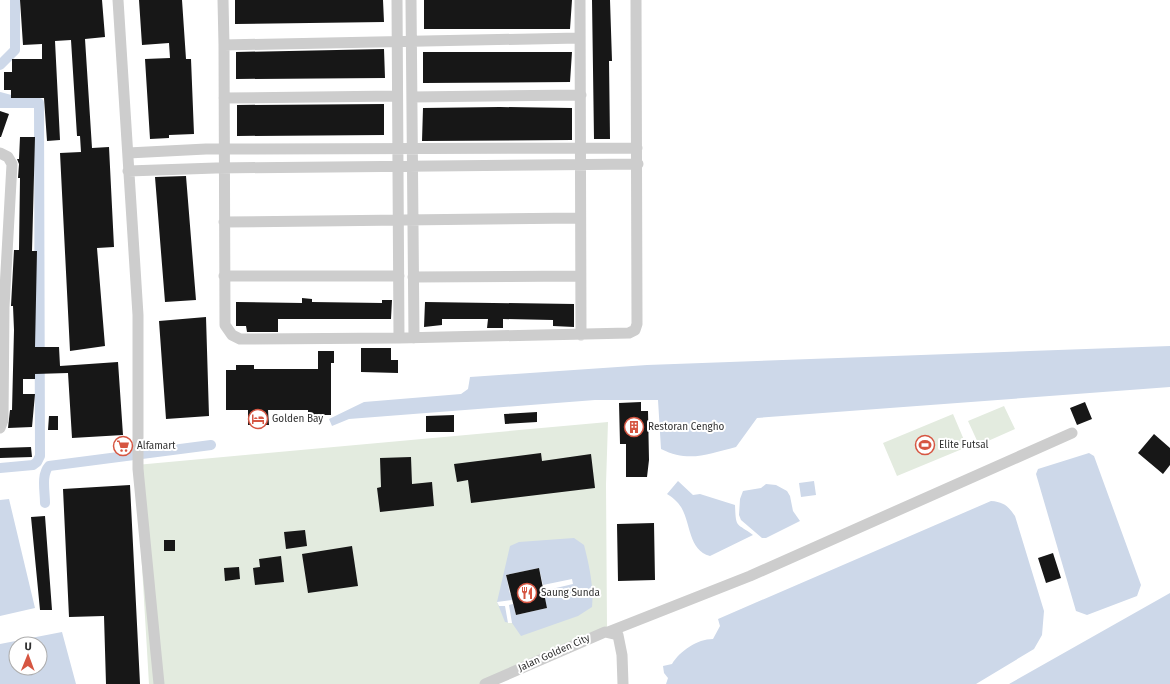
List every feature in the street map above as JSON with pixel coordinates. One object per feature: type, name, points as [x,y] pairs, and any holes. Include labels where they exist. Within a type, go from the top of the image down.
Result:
[{"type":"street","points":[[118,0],[138,315],[138,460],[159,684]]},
{"type":"street","points":[[223,0],[225,325],[232,335],[240,338],[414,338],[581,335],[629,333],[635,330],[638,324],[636,0]]},
{"type":"street","points":[[397,0],[400,276],[399,338]]},
{"type":"street","points":[[411,0],[414,338]]},
{"type":"street","points":[[580,0],[581,95],[579,218],[581,335]]},
{"type":"street","points":[[224,45],[580,38]]},
{"type":"street","points":[[412,97],[581,95]]},
{"type":"street","points":[[224,98],[397,96]]},
{"type":"street","points":[[496,148],[496,166]]},
{"type":"street","points":[[128,153],[206,149],[637,148]]},
{"type":"street","points":[[206,149],[206,168]]},
{"type":"street","points":[[311,149],[312,167]]},
{"type":"street","points":[[0,153],[8,157],[12,164],[4,253],[2,307],[3,420],[0,428]]},
{"type":"street","points":[[128,171],[206,168],[638,164]]},
{"type":"street","points":[[224,222],[579,218]]},
{"type":"street","points":[[224,276],[400,276]]},
{"type":"street","points":[[413,277],[580,276]]},
{"type":"street","name":"Jalan Golden City","points":[[485,684],[605,632],[750,576],[1072,433]]},
{"type":"street","points":[[605,632],[618,635],[622,655],[623,684]]},
{"type":"shaded area","points":[[1004,406],[1015,429],[979,445],[968,421]]},
{"type":"shaded area","name":"Elite Futsal","points":[[953,414],[967,447],[897,476],[883,443]]},
{"type":"shaded area","points":[[608,422],[606,484],[607,627],[480,684],[149,684],[136,465]]},
{"type":"water","points":[[1170,346],[1170,387],[757,418],[736,447],[698,456],[681,456],[661,449],[658,400],[595,400],[349,419],[332,426],[329,419],[364,402],[461,394],[468,389],[470,377],[647,365]]},
{"type":"water","points":[[1089,453],[1094,456],[1141,585],[1137,596],[1087,615],[1076,611],[1036,474],[1038,469]]},
{"type":"water","points":[[678,481],[693,495],[700,494],[735,505],[738,524],[753,535],[710,556],[703,553],[694,542],[681,507],[667,494]]},
{"type":"water","points":[[814,481],[816,495],[801,497],[799,483]]},
{"type":"water","points":[[766,484],[776,485],[787,491],[790,496],[793,511],[800,521],[766,538],[762,538],[741,520],[739,515],[740,499],[743,491],[761,488]]},
{"type":"water","points":[[9,499],[35,608],[0,616],[0,500]]},
{"type":"water","points":[[991,501],[999,502],[1005,505],[1015,516],[1044,611],[1042,635],[1034,649],[976,684],[666,684],[668,678],[664,673],[663,666],[672,664],[684,650],[695,643],[713,639],[720,626],[718,619]]},
{"type":"water","points":[[574,538],[584,545],[592,584],[592,607],[578,616],[521,636],[512,623],[505,622],[497,602],[510,546],[519,542]]},
{"type":"water","points":[[1170,593],[1170,684],[1009,684]]},
{"type":"water","points":[[62,632],[76,684],[0,684],[0,644],[8,642],[8,676],[48,676],[48,636],[41,636]]},
{"type":"pier","name":"Saung Sunda","points":[[539,568],[543,585],[572,579],[573,584],[543,591],[547,608],[516,615],[513,604],[509,605],[512,623],[508,623],[505,606],[499,606],[497,602],[512,600],[512,597],[523,591],[510,594],[506,575]]},
{"type":"building","points":[[20,0],[102,0],[105,37],[85,39],[92,148],[109,147],[114,247],[97,248],[105,346],[70,351],[60,153],[81,152],[80,136],[77,136],[71,40],[55,41],[60,140],[47,141],[44,98],[11,98],[11,90],[4,90],[4,72],[12,72],[12,59],[42,59],[42,44],[23,45]]},
{"type":"building","points":[[139,0],[182,0],[186,59],[191,59],[194,134],[169,135],[169,138],[150,139],[145,59],[170,58],[169,43],[142,45]]},
{"type":"building","points":[[235,0],[383,0],[384,22],[235,24]]},
{"type":"building","points":[[424,0],[572,0],[570,29],[424,29]]},
{"type":"building","points":[[592,0],[610,0],[612,61],[609,61],[610,139],[594,139]]},
{"type":"building","points":[[384,49],[385,78],[236,79],[236,52]]},
{"type":"building","points":[[423,52],[572,52],[570,82],[423,83]]},
{"type":"building","points":[[384,104],[384,135],[237,136],[237,105]]},
{"type":"building","points":[[423,108],[572,108],[572,140],[422,141]]},
{"type":"building","points":[[0,111],[9,114],[1,137],[0,137]]},
{"type":"building","points":[[20,137],[35,137],[32,251],[37,251],[35,347],[59,347],[60,366],[118,362],[123,435],[72,438],[68,373],[35,374],[35,379],[23,379],[23,394],[35,394],[32,427],[8,428],[10,410],[12,410],[14,330],[13,306],[11,306],[14,250],[19,250],[20,178],[18,178],[19,164],[17,159],[19,159]]},
{"type":"building","points":[[186,176],[196,300],[165,302],[155,177]]},
{"type":"building","points":[[302,298],[312,299],[312,302],[382,303],[382,300],[392,300],[391,319],[278,319],[278,332],[247,332],[246,326],[236,326],[236,302],[302,303]]},
{"type":"building","points":[[425,302],[574,304],[574,327],[553,326],[553,320],[503,319],[503,328],[487,328],[488,319],[442,319],[442,325],[424,327]]},
{"type":"building","points":[[206,317],[209,416],[166,419],[159,321]]},
{"type":"building","points":[[361,348],[391,348],[391,360],[398,360],[398,373],[361,372]]},
{"type":"building","points":[[318,351],[334,351],[334,363],[331,363],[331,415],[308,415],[308,410],[268,410],[269,425],[248,425],[248,410],[226,410],[226,370],[236,370],[236,365],[254,365],[254,369],[318,369]]},
{"type":"building","points":[[641,402],[641,411],[648,411],[649,460],[647,477],[626,477],[626,444],[620,444],[619,403]]},
{"type":"building","points":[[1085,402],[1092,419],[1077,425],[1070,408]]},
{"type":"building","points":[[537,412],[537,422],[505,424],[504,414]]},
{"type":"building","points":[[454,415],[454,432],[426,432],[426,416]]},
{"type":"building","points":[[49,416],[58,416],[58,430],[48,430]]},
{"type":"building","points":[[1154,434],[1170,448],[1170,465],[1163,474],[1138,453]]},
{"type":"building","points":[[31,447],[32,457],[0,458],[0,448]]},
{"type":"building","points":[[541,453],[542,461],[591,454],[595,488],[471,503],[468,480],[457,482],[454,464]]},
{"type":"building","points":[[411,457],[412,484],[432,482],[434,506],[380,512],[377,488],[381,487],[380,458]]},
{"type":"building","points":[[130,485],[140,684],[106,684],[104,616],[69,617],[63,489]]},
{"type":"building","points":[[45,516],[52,610],[40,610],[31,517]]},
{"type":"building","points":[[654,523],[655,580],[618,581],[617,524]]},
{"type":"building","points":[[305,530],[307,546],[286,549],[284,532]]},
{"type":"building","points":[[164,540],[175,540],[175,551],[164,551]]},
{"type":"building","points":[[352,546],[358,586],[308,593],[302,554]]},
{"type":"building","points":[[1053,553],[1061,578],[1046,583],[1038,558]]},
{"type":"building","points":[[281,556],[284,582],[255,585],[253,568],[260,567],[259,559]]},
{"type":"building","points":[[239,567],[240,579],[225,581],[224,568]]},
{"type":"building","name":"Saung Sunda","points":[[539,568],[547,608],[516,615],[506,575]]},
{"type":"waterway","points":[[0,65],[15,50],[15,0]]},
{"type":"waterway","points":[[0,97],[11,100],[39,103],[0,103]]},
{"type":"waterway","points":[[0,468],[33,465],[37,462],[40,456],[39,103]]},
{"type":"waterway","points":[[45,503],[44,478],[49,466],[211,445]]},
{"type":"place","name":"Golden Bay","points":[[258,419]]},
{"type":"place","name":"Restoran Cengho","points":[[634,427]]},
{"type":"place","name":"Elite Futsal","points":[[925,445]]},
{"type":"place","name":"Alfamart","points":[[123,446]]},
{"type":"place","name":"Saung Sunda","points":[[527,593]]}]
